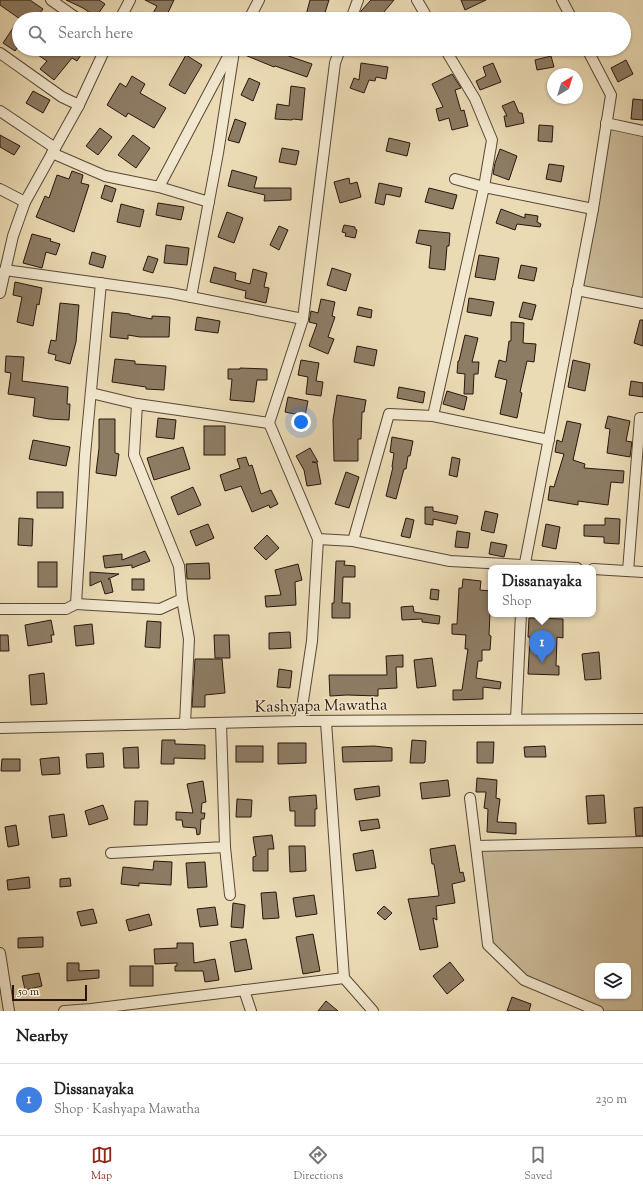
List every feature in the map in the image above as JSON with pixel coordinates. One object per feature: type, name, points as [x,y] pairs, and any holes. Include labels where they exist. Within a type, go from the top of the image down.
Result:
[{"type":"street","points":[[51,0],[68,12]]},
{"type":"street","points":[[124,12],[130,0]]},
{"type":"street","points":[[253,12],[259,0]]},
{"type":"street","points":[[354,12],[358,0]]},
{"type":"street","points":[[417,0],[424,12]]},
{"type":"street","points":[[562,0],[568,12]]},
{"type":"street","points":[[0,53],[62,97],[78,105]]},
{"type":"street","points":[[0,293],[12,236],[25,202],[78,105],[102,56]]},
{"type":"street","points":[[159,187],[229,56]]},
{"type":"street","points":[[192,297],[218,153],[232,56]]},
{"type":"street","points":[[300,721],[312,642],[318,539],[269,423],[303,319],[335,63],[338,56]]},
{"type":"street","points":[[433,416],[484,187],[492,140],[475,99],[450,56]]},
{"type":"street","points":[[524,565],[593,209],[610,95],[590,56]]},
{"type":"street","points":[[0,111],[54,150],[105,176],[159,187],[209,202]]},
{"type":"street","points":[[606,123],[643,131]]},
{"type":"street","points":[[455,179],[484,187],[593,209]]},
{"type":"street","points":[[0,189],[25,202]]},
{"type":"street","points":[[5,270],[171,293],[303,319]]},
{"type":"street","points":[[76,604],[86,455],[101,283]]},
{"type":"street","points":[[577,290],[643,303]]},
{"type":"street","points":[[91,392],[137,404],[269,423]]},
{"type":"street","points":[[137,404],[134,455],[179,566],[182,599],[189,639],[185,724]]},
{"type":"street","points":[[353,541],[389,414],[433,416],[549,440]]},
{"type":"street","points":[[628,571],[640,418],[643,418]]},
{"type":"street","points":[[318,539],[353,541],[450,561],[499,565]]},
{"type":"street","points":[[596,569],[643,572]]},
{"type":"street","points":[[0,609],[66,609],[76,604],[160,609],[182,599]]},
{"type":"street","points":[[516,719],[521,617]]},
{"type":"street","name":"Kashyapa Mawatha","points":[[0,728],[300,721],[643,719]]},
{"type":"street","points":[[326,722],[344,978],[373,1011]]},
{"type":"street","points":[[221,724],[225,847],[230,895]]},
{"type":"street","points":[[470,798],[488,945],[524,980],[598,1011]]},
{"type":"street","points":[[476,846],[643,842]]},
{"type":"street","points":[[111,853],[225,847]]},
{"type":"street","points":[[0,953],[9,1011]]},
{"type":"street","points":[[64,1011],[344,978]]},
{"type":"street","points":[[244,990],[251,1011]]},
{"type":"shaded area","points":[[606,123],[643,130],[643,303],[577,290]]},
{"type":"shaded area","points":[[643,842],[643,1011],[598,1011],[524,980],[488,945],[476,846]]},
{"type":"building","points":[[0,0],[30,0],[43,9],[41,12],[12,12],[12,13],[0,5]]},
{"type":"building","points":[[66,0],[99,0],[105,4],[99,12],[89,12]]},
{"type":"building","points":[[145,0],[174,0],[168,12],[154,12],[157,6]]},
{"type":"building","points":[[310,0],[329,0],[325,12],[307,12]]},
{"type":"building","points":[[371,0],[394,0],[384,12],[361,11]]},
{"type":"building","points":[[461,0],[486,0],[465,10]]},
{"type":"building","points":[[12,30],[12,49],[3,43]]},
{"type":"building","points":[[40,56],[80,56],[77,61],[72,58],[54,80],[40,69],[47,61]]},
{"type":"building","points":[[185,56],[202,65],[185,94],[169,85]]},
{"type":"building","points":[[247,56],[289,56],[312,64],[307,77],[275,66],[274,67]]},
{"type":"building","points":[[551,56],[554,67],[537,70],[535,60]]},
{"type":"building","points":[[626,60],[633,74],[618,82],[611,68]]},
{"type":"building","points":[[361,63],[388,67],[386,79],[376,77],[375,81],[369,80],[364,93],[350,88],[354,78],[359,80]]},
{"type":"building","points":[[493,63],[501,82],[480,90],[476,81],[486,76],[483,67]]},
{"type":"building","points":[[452,74],[461,88],[455,90],[461,111],[464,110],[468,126],[452,130],[449,118],[439,121],[436,109],[443,107],[432,84]]},
{"type":"building","points":[[132,76],[145,84],[140,93],[166,108],[154,128],[128,113],[126,117],[107,105],[120,83],[126,87]]},
{"type":"building","points":[[249,78],[260,83],[253,101],[241,95]]},
{"type":"building","points":[[291,86],[305,88],[302,120],[275,119],[277,104],[289,106]]},
{"type":"building","points":[[33,91],[50,100],[43,113],[26,103]]},
{"type":"building","points":[[633,99],[643,100],[643,120],[631,119]]},
{"type":"building","points":[[514,101],[519,113],[522,113],[524,123],[506,127],[504,116],[507,116],[502,106]]},
{"type":"building","points":[[235,119],[246,123],[239,143],[228,140]]},
{"type":"building","points":[[539,125],[553,126],[552,142],[538,141]]},
{"type":"building","points":[[100,128],[112,137],[98,155],[86,146]]},
{"type":"building","points":[[0,135],[20,146],[14,155],[0,147]]},
{"type":"building","points":[[133,135],[150,148],[136,168],[118,155]]},
{"type":"building","points":[[389,138],[410,143],[407,156],[386,151]]},
{"type":"building","points":[[282,148],[299,151],[296,165],[279,162]]},
{"type":"building","points":[[500,149],[517,156],[509,180],[493,174]]},
{"type":"building","points":[[549,164],[564,166],[561,182],[546,179]]},
{"type":"building","points":[[232,170],[257,177],[254,188],[291,188],[291,200],[264,201],[265,195],[228,186]]},
{"type":"building","points":[[72,171],[83,175],[81,183],[89,185],[74,232],[36,217],[45,196],[49,198],[57,175],[69,179]]},
{"type":"building","points":[[349,178],[350,184],[357,182],[361,197],[340,203],[334,182]]},
{"type":"building","points":[[379,183],[402,188],[400,197],[386,194],[384,205],[375,203]]},
{"type":"building","points":[[105,185],[116,189],[112,202],[101,198]]},
{"type":"building","points":[[429,188],[457,195],[453,209],[425,202]]},
{"type":"building","points":[[158,203],[184,207],[181,220],[156,215]]},
{"type":"building","points":[[121,204],[144,210],[140,227],[117,222]]},
{"type":"building","points":[[501,209],[525,218],[525,214],[538,216],[537,222],[541,224],[540,227],[517,224],[515,230],[496,223]]},
{"type":"building","points":[[227,212],[243,218],[234,243],[218,237]]},
{"type":"building","points":[[344,225],[355,227],[357,230],[355,238],[345,236],[346,233],[342,232]]},
{"type":"building","points":[[279,226],[288,230],[279,250],[270,245]]},
{"type":"building","points":[[419,230],[450,233],[449,246],[447,246],[445,270],[429,268],[431,246],[416,243]]},
{"type":"building","points":[[32,234],[51,239],[50,241],[60,244],[56,255],[46,252],[42,268],[23,263]]},
{"type":"building","points":[[166,245],[189,248],[187,265],[164,263]]},
{"type":"building","points":[[92,252],[106,256],[103,268],[89,264]]},
{"type":"building","points":[[479,255],[499,258],[495,280],[475,277]]},
{"type":"building","points":[[148,256],[158,259],[153,273],[143,270]]},
{"type":"building","points":[[521,265],[537,268],[534,281],[518,278]]},
{"type":"building","points":[[214,267],[236,273],[235,280],[250,284],[253,269],[267,273],[264,287],[269,288],[266,303],[245,298],[246,291],[210,282]]},
{"type":"building","points":[[332,268],[351,274],[346,291],[327,285]]},
{"type":"building","points":[[15,282],[42,288],[33,326],[17,322],[22,297],[13,295]]},
{"type":"building","points":[[469,298],[494,302],[491,316],[467,312]]},
{"type":"building","points":[[321,299],[335,302],[332,316],[335,317],[328,337],[334,339],[328,354],[309,346],[317,324],[309,322],[311,311],[318,313]]},
{"type":"building","points":[[523,302],[536,305],[532,320],[519,317]]},
{"type":"building","points":[[60,303],[79,305],[76,342],[70,364],[55,360],[56,355],[48,353],[51,340],[56,341]]},
{"type":"building","points":[[359,307],[372,310],[371,318],[357,315]]},
{"type":"building","points":[[112,312],[152,319],[152,316],[170,317],[169,337],[140,337],[128,335],[128,339],[110,337]]},
{"type":"building","points":[[197,317],[220,321],[218,333],[195,330]]},
{"type":"building","points":[[640,320],[643,320],[643,346],[634,343]]},
{"type":"building","points":[[511,322],[524,323],[523,343],[536,344],[534,362],[527,361],[520,392],[522,393],[517,418],[500,414],[507,380],[495,377],[499,360],[506,362],[509,341],[511,341]]},
{"type":"building","points":[[465,335],[478,338],[472,362],[479,362],[478,374],[474,374],[473,394],[464,394],[465,374],[457,373],[458,361]]},
{"type":"building","points":[[357,346],[377,350],[374,366],[354,362]]},
{"type":"building","points":[[6,356],[24,357],[22,381],[68,387],[67,404],[70,404],[69,420],[49,419],[33,416],[35,398],[8,394],[11,373],[5,372]]},
{"type":"building","points":[[115,359],[135,361],[135,364],[166,366],[164,390],[146,389],[146,387],[112,382]]},
{"type":"building","points":[[301,360],[319,363],[316,381],[323,382],[321,396],[306,394],[308,377],[298,375]]},
{"type":"building","points":[[573,360],[590,364],[585,391],[568,387]]},
{"type":"building","points":[[228,369],[267,369],[267,380],[257,380],[254,402],[230,400],[232,379],[228,379]]},
{"type":"building","points":[[631,381],[643,383],[643,397],[629,395]]},
{"type":"building","points":[[399,387],[425,392],[423,403],[397,398]]},
{"type":"building","points":[[447,391],[467,397],[464,410],[443,404]]},
{"type":"building","points":[[337,395],[366,400],[364,412],[362,412],[361,439],[358,439],[358,461],[334,461],[333,420]]},
{"type":"building","points":[[288,397],[308,401],[305,416],[285,412]]},
{"type":"building","points":[[608,416],[630,421],[626,441],[632,442],[630,457],[607,453],[610,429],[605,428]]},
{"type":"building","points":[[158,418],[176,420],[174,439],[156,437]]},
{"type":"building","points":[[99,419],[115,419],[115,453],[119,454],[116,476],[96,473],[99,448]]},
{"type":"building","points":[[567,421],[581,424],[573,460],[585,464],[584,468],[624,471],[623,483],[611,482],[608,505],[578,501],[578,505],[548,500],[550,486],[554,487],[564,454],[555,452],[557,440],[562,442]]},
{"type":"building","points":[[204,426],[225,426],[225,455],[204,455]]},
{"type":"building","points":[[392,437],[413,441],[410,456],[408,456],[406,469],[404,469],[396,499],[386,496],[393,467],[394,453],[390,452]]},
{"type":"building","points":[[33,440],[70,447],[66,466],[29,459]]},
{"type":"building","points":[[183,447],[190,469],[154,480],[147,458]]},
{"type":"building","points":[[310,448],[318,462],[312,462],[317,463],[321,484],[307,486],[304,470],[296,456]]},
{"type":"building","points":[[246,457],[249,466],[252,465],[261,494],[271,490],[278,504],[270,508],[269,505],[252,512],[241,486],[225,491],[220,475],[240,468],[237,459]]},
{"type":"building","points":[[452,457],[460,459],[457,477],[449,475]]},
{"type":"building","points":[[346,472],[359,477],[349,508],[335,504]]},
{"type":"building","points":[[193,487],[201,505],[178,515],[171,497]]},
{"type":"building","points":[[37,492],[63,492],[63,508],[37,508]]},
{"type":"building","points":[[425,507],[433,507],[433,511],[458,516],[456,524],[433,519],[433,525],[425,524]]},
{"type":"building","points":[[485,511],[498,514],[494,533],[481,530]]},
{"type":"building","points":[[19,518],[33,519],[32,546],[18,545]]},
{"type":"building","points":[[406,518],[414,520],[410,538],[401,536]]},
{"type":"building","points":[[605,518],[620,519],[619,544],[604,543],[604,537],[584,536],[584,525],[605,525]]},
{"type":"building","points":[[208,524],[214,538],[196,546],[190,531]]},
{"type":"building","points":[[546,524],[560,527],[556,549],[542,546]]},
{"type":"building","points":[[457,531],[470,533],[468,548],[455,547]]},
{"type":"building","points":[[267,535],[279,548],[266,560],[254,548]]},
{"type":"building","points":[[491,542],[507,545],[504,557],[489,554]]},
{"type":"building","points":[[145,551],[150,561],[132,568],[132,565],[105,568],[103,556],[122,554],[122,560]]},
{"type":"building","points":[[336,561],[345,561],[344,565],[355,566],[355,577],[343,577],[342,603],[350,603],[350,618],[332,618]]},
{"type":"building","points":[[38,562],[57,562],[57,587],[38,587]]},
{"type":"building","points":[[209,563],[210,579],[187,579],[186,564]]},
{"type":"building","points":[[298,564],[302,580],[295,582],[296,605],[266,607],[265,596],[281,595],[275,570]]},
{"type":"building","points":[[90,572],[119,574],[108,579],[110,579],[113,592],[105,594],[101,581],[90,586]]},
{"type":"building","points":[[132,579],[144,579],[144,590],[132,590]]},
{"type":"building","points":[[463,579],[481,581],[480,590],[488,591],[488,617],[490,617],[489,635],[491,636],[490,650],[482,650],[482,661],[478,661],[476,678],[501,682],[500,689],[483,687],[483,699],[453,700],[453,690],[462,690],[468,649],[465,649],[466,635],[452,634],[452,624],[457,624],[459,588],[462,588]]},
{"type":"building","points":[[431,589],[439,590],[438,600],[430,599]]},
{"type":"building","points":[[413,606],[414,612],[440,616],[439,624],[422,622],[422,619],[402,620],[401,607]]},
{"type":"building","points":[[529,618],[563,619],[563,638],[557,637],[556,666],[559,666],[559,675],[528,674],[530,637],[528,637]]},
{"type":"building","points":[[51,620],[54,635],[51,635],[52,642],[28,646],[25,625]]},
{"type":"building","points":[[147,621],[161,622],[160,648],[145,647]]},
{"type":"building","points":[[92,624],[94,644],[76,646],[74,626]]},
{"type":"building","points":[[290,632],[291,648],[269,649],[269,633]]},
{"type":"building","points":[[0,635],[8,635],[9,651],[0,651]]},
{"type":"building","points":[[214,635],[229,635],[230,658],[215,658]]},
{"type":"building","points":[[599,652],[601,679],[585,680],[582,654]]},
{"type":"building","points":[[403,655],[403,667],[396,667],[397,688],[378,689],[378,696],[330,696],[329,675],[387,675],[386,656]]},
{"type":"building","points":[[432,658],[436,686],[417,688],[414,660]]},
{"type":"building","points":[[195,659],[222,659],[225,693],[205,695],[205,707],[192,707]]},
{"type":"building","points":[[279,669],[292,671],[290,688],[277,687]]},
{"type":"building","points":[[44,673],[47,704],[31,705],[29,675]]},
{"type":"building","points":[[162,740],[175,740],[175,744],[205,745],[205,759],[174,758],[174,764],[161,764]]},
{"type":"building","points":[[412,740],[426,741],[424,763],[410,763]]},
{"type":"building","points":[[477,742],[494,742],[493,763],[477,763]]},
{"type":"building","points":[[278,743],[306,743],[306,763],[278,764]]},
{"type":"building","points":[[236,746],[263,746],[263,762],[236,762]]},
{"type":"building","points":[[374,746],[392,748],[392,761],[343,762],[342,747]]},
{"type":"building","points":[[545,746],[546,757],[525,757],[524,747]]},
{"type":"building","points":[[138,747],[139,768],[124,768],[123,748]]},
{"type":"building","points":[[103,753],[104,767],[87,768],[86,754]]},
{"type":"building","points":[[59,757],[60,774],[42,775],[40,759]]},
{"type":"building","points":[[2,759],[20,759],[20,771],[1,771]]},
{"type":"building","points":[[477,778],[497,780],[496,798],[500,799],[497,822],[516,823],[516,834],[487,832],[488,809],[484,808],[486,792],[476,792]]},
{"type":"building","points":[[448,780],[450,796],[422,799],[420,783]]},
{"type":"building","points":[[203,781],[206,802],[202,803],[201,813],[205,813],[204,819],[201,819],[200,834],[197,835],[196,828],[183,827],[182,820],[176,820],[176,812],[193,813],[187,784]]},
{"type":"building","points":[[379,786],[380,796],[356,800],[354,789]]},
{"type":"building","points":[[316,795],[317,809],[315,809],[315,826],[295,826],[295,811],[290,811],[289,797]]},
{"type":"building","points":[[604,795],[606,823],[588,824],[586,796]]},
{"type":"building","points":[[237,799],[252,800],[251,817],[236,817]]},
{"type":"building","points":[[135,801],[148,801],[147,825],[134,825]]},
{"type":"building","points":[[103,805],[108,819],[89,825],[85,811]]},
{"type":"building","points":[[643,807],[643,836],[636,836],[634,808]]},
{"type":"building","points":[[64,814],[67,836],[52,838],[49,816]]},
{"type":"building","points":[[378,819],[380,828],[361,831],[359,821]]},
{"type":"building","points":[[16,825],[19,845],[8,847],[5,827]]},
{"type":"building","points":[[272,835],[274,849],[268,849],[268,871],[253,871],[253,857],[256,856],[253,837]]},
{"type":"building","points":[[455,845],[460,873],[463,872],[465,881],[452,884],[455,903],[436,906],[437,920],[433,918],[438,947],[420,950],[408,899],[439,896],[430,849]]},
{"type":"building","points":[[289,846],[305,846],[306,871],[290,872]]},
{"type":"building","points":[[373,850],[376,868],[356,871],[353,854]]},
{"type":"building","points":[[154,861],[172,862],[171,885],[139,883],[139,886],[121,884],[123,867],[153,870]]},
{"type":"building","points":[[205,862],[207,887],[188,888],[186,863]]},
{"type":"building","points":[[29,877],[30,888],[8,890],[7,880]]},
{"type":"building","points":[[70,878],[71,886],[60,887],[60,879]]},
{"type":"building","points":[[276,892],[279,918],[263,919],[261,893]]},
{"type":"building","points":[[314,895],[317,914],[296,917],[293,898]]},
{"type":"building","points":[[233,903],[245,905],[243,928],[231,927]]},
{"type":"building","points":[[384,906],[392,913],[385,920],[377,913]]},
{"type":"building","points":[[215,907],[218,925],[200,927],[197,909]]},
{"type":"building","points":[[93,909],[97,923],[81,926],[77,912]]},
{"type":"building","points":[[149,914],[152,925],[129,931],[126,920]]},
{"type":"building","points":[[313,934],[320,971],[303,974],[296,937]]},
{"type":"building","points":[[43,937],[43,947],[18,948],[18,938]]},
{"type":"building","points":[[246,939],[252,969],[235,972],[230,942]]},
{"type":"building","points":[[177,943],[193,943],[194,963],[215,959],[219,980],[205,982],[203,971],[175,971],[175,966],[177,966],[177,963],[155,964],[154,949],[177,948]]},
{"type":"building","points":[[450,962],[464,980],[447,994],[433,976]]},
{"type":"building","points":[[67,963],[79,963],[79,971],[99,970],[99,978],[67,981]]},
{"type":"building","points":[[130,966],[153,966],[153,986],[130,986]]},
{"type":"building","points":[[39,973],[42,986],[25,990],[22,976]]},
{"type":"building","points":[[512,997],[531,1004],[529,1011],[507,1011]]},
{"type":"building","points":[[326,1001],[338,1011],[318,1011]]},
{"type":"place","name":"Dissanayaka","points":[[542,663]]}]
